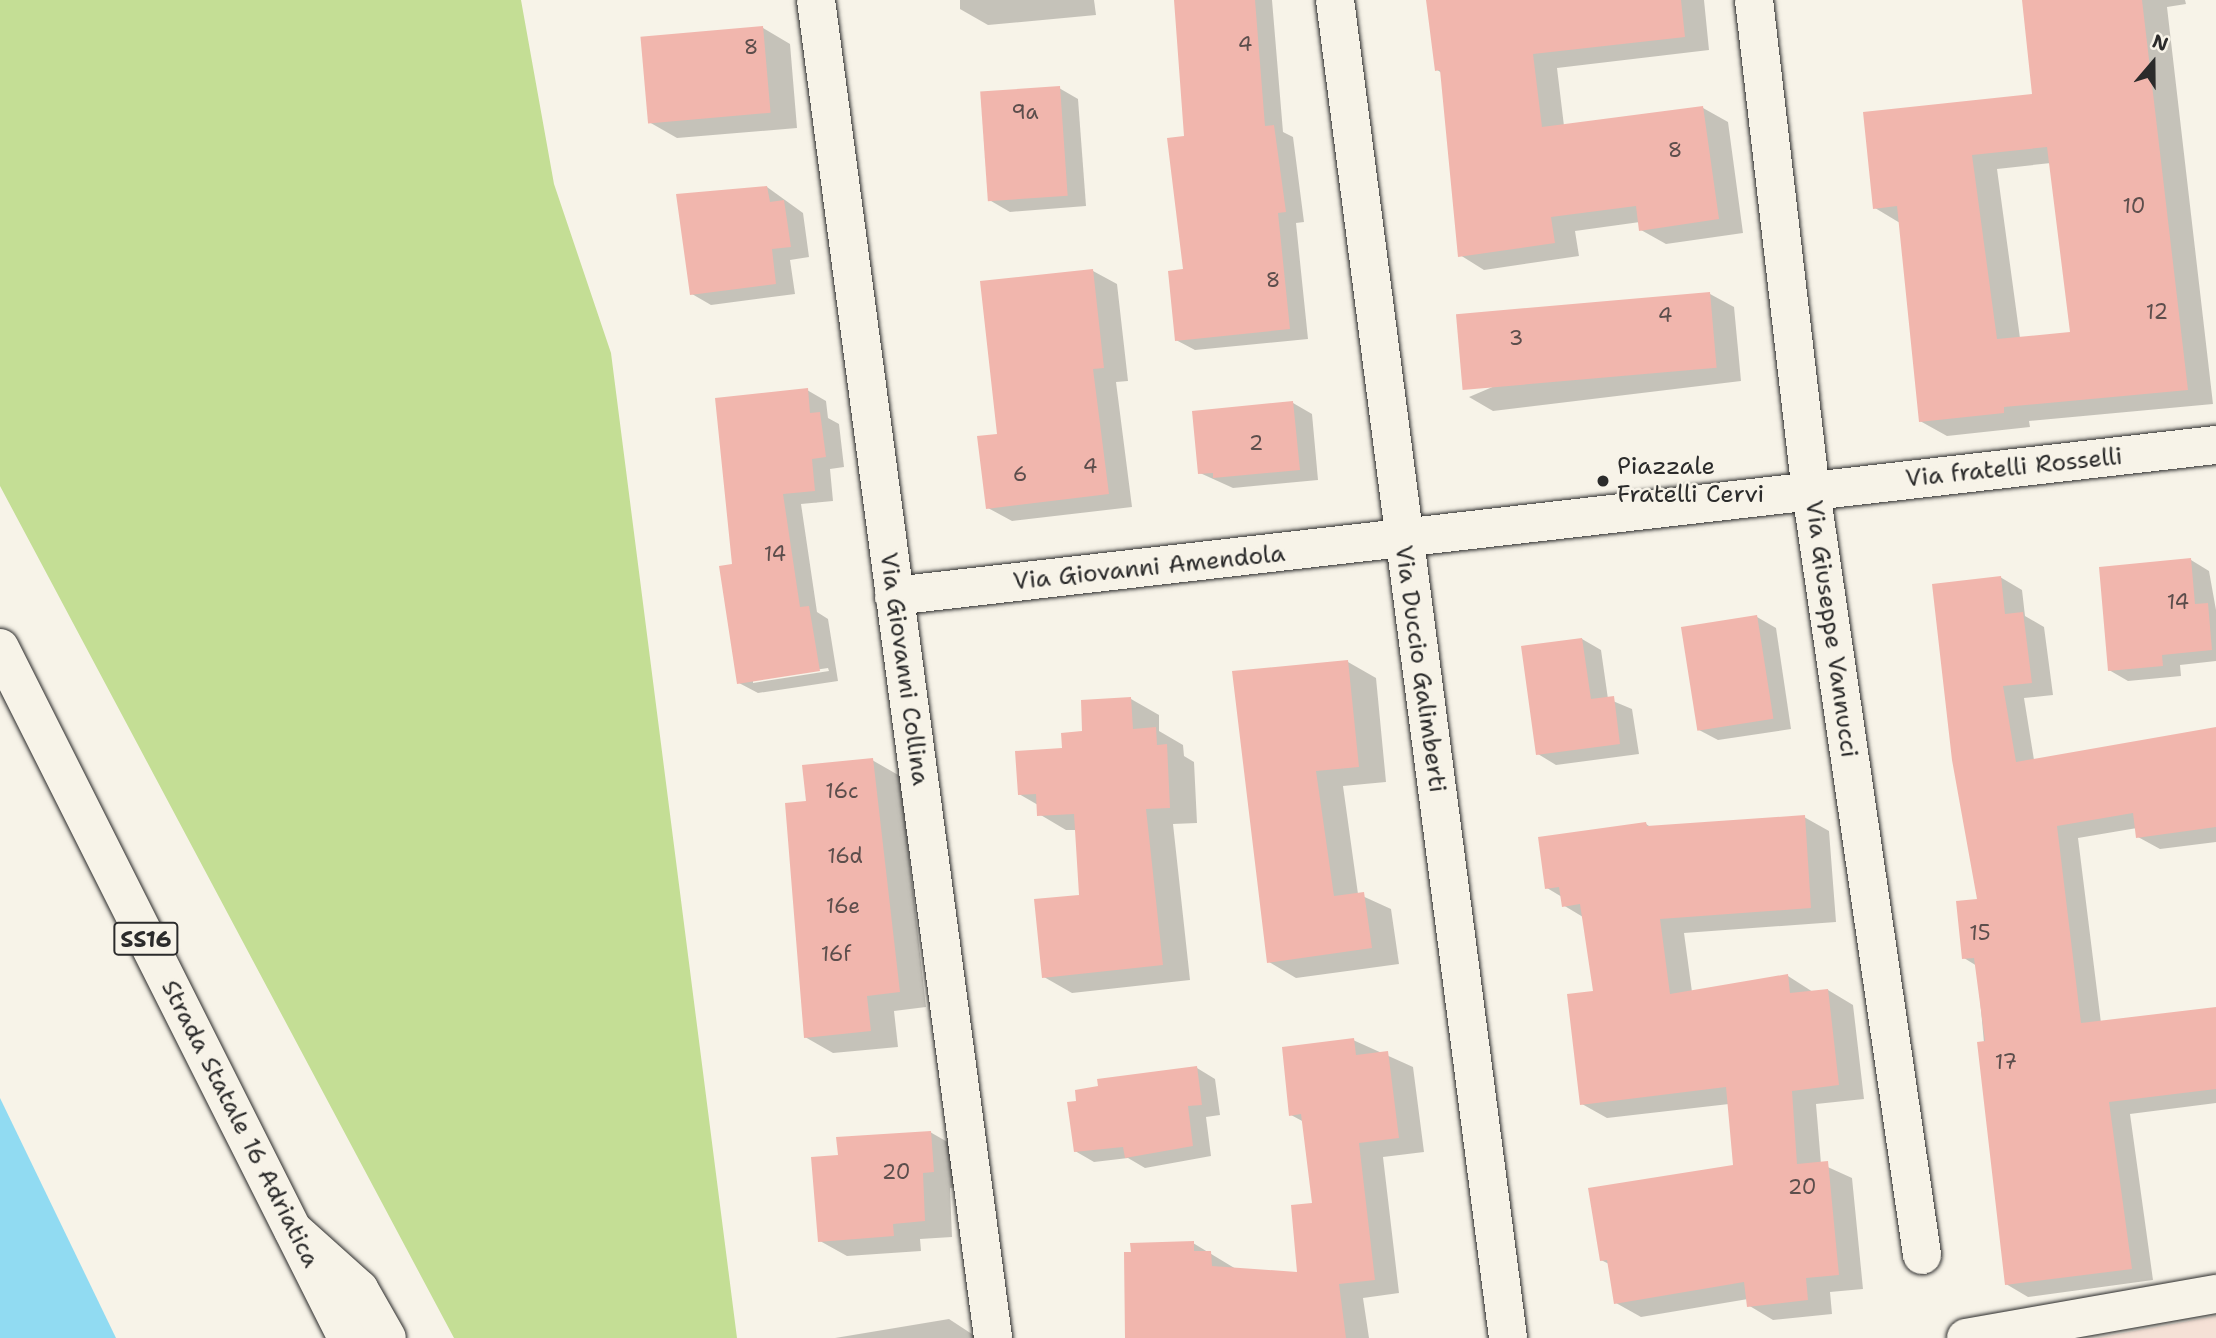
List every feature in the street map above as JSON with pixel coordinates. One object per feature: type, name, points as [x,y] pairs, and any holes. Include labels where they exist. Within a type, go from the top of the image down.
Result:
[{"type":"street","name":"Via Giovanni Collina","points":[[816,0],[993,1338]]},
{"type":"street","name":"Via Duccio Galimberti","points":[[1335,0],[1508,1338]]},
{"type":"street","name":"Via Giuseppe Vannucci","points":[[1754,0],[1811,491],[1922,1255]]},
{"type":"street","name":"Via fratelli Rosselli","points":[[1811,491],[2216,445]]},
{"type":"street","points":[[1403,539],[1811,491]]},
{"type":"street","name":"Via Giovanni Amendola","points":[[894,596],[1403,539]]},
{"type":"street","name":"Strada Statale 16 Adriatica","points":[[0,648],[347,1338]]},
{"type":"street","points":[[293,1229],[359,1289],[387,1338]]},
{"type":"street","points":[[1966,1338],[2216,1294]]},
{"type":"shaded area","points":[[2216,1316],[2216,1338],[2096,1338]]},
{"type":"green space","points":[[0,0],[521,0],[554,184],[611,353],[737,1338],[454,1338],[0,486]]},
{"type":"water","points":[[0,1098],[116,1338],[0,1338]]},
{"type":"building","points":[[1174,0],[1255,0],[1265,126],[1274,125],[1286,212],[1278,213],[1290,329],[1175,341],[1168,271],[1183,269],[1167,138],[1184,136]]},
{"type":"building","points":[[1426,0],[1681,0],[1685,37],[1533,54],[1542,127],[1703,106],[1719,219],[1639,231],[1636,206],[1551,217],[1555,243],[1458,257],[1440,70],[1435,71]]},
{"type":"building","points":[[2022,0],[2142,0],[2188,390],[2004,407],[2004,413],[1919,422],[1897,206],[1873,209],[1863,112],[2032,94]],"holes":[[[2047,147],[2070,332],[1997,339],[1972,155]]]},
{"type":"building","points":[[763,26],[771,113],[648,123],[640,37]]},
{"type":"building","points":[[1060,86],[1068,196],[988,201],[980,92]]},
{"type":"building","points":[[767,186],[770,202],[784,200],[791,247],[772,249],[776,284],[690,295],[676,194]]},
{"type":"building","points":[[1093,269],[1104,368],[1093,369],[1109,494],[986,509],[977,436],[997,434],[980,281]]},
{"type":"building","points":[[1710,292],[1717,368],[1463,390],[1456,314]]},
{"type":"building","points":[[808,388],[810,413],[820,412],[826,457],[812,459],[815,491],[783,494],[800,607],[809,606],[820,671],[737,684],[719,566],[732,564],[715,398]]},
{"type":"building","points":[[1293,401],[1300,470],[1213,478],[1213,473],[1198,474],[1192,411]]},
{"type":"building","points":[[2191,558],[2195,604],[2208,603],[2212,650],[2162,655],[2163,666],[2108,671],[2099,567]]},
{"type":"building","points":[[2001,576],[2005,614],[2023,612],[2032,683],[2003,686],[2016,762],[2216,727],[2216,827],[2136,838],[2133,813],[2057,826],[2081,1023],[2216,1007],[2216,1089],[2109,1102],[2132,1269],[2005,1285],[1977,1042],[1985,1041],[1974,958],[1962,959],[1956,901],[1977,899],[1952,760],[1932,584]]},
{"type":"building","points":[[1757,615],[1773,719],[1697,731],[1681,627]]},
{"type":"building","points":[[1582,638],[1591,699],[1614,696],[1620,744],[1536,755],[1521,646]]},
{"type":"building","points":[[1348,660],[1359,767],[1316,771],[1334,896],[1364,892],[1372,948],[1267,963],[1232,671]]},
{"type":"building","points":[[1131,697],[1133,729],[1156,727],[1157,745],[1167,744],[1170,808],[1146,809],[1163,965],[1042,978],[1034,899],[1079,895],[1074,814],[1037,816],[1036,794],[1018,795],[1015,751],[1062,748],[1061,733],[1082,731],[1081,700]]},
{"type":"building","points":[[873,758],[900,992],[867,996],[871,1031],[804,1038],[785,803],[806,801],[802,765]]},
{"type":"building","points":[[1805,815],[1811,908],[1660,919],[1670,994],[1788,974],[1790,993],[1828,989],[1839,1085],[1792,1091],[1797,1164],[1828,1161],[1839,1275],[1806,1278],[1808,1300],[1747,1307],[1744,1282],[1614,1304],[1607,1260],[1600,1261],[1588,1188],[1733,1165],[1726,1087],[1580,1105],[1567,994],[1593,991],[1580,904],[1562,907],[1559,887],[1545,889],[1538,837],[1646,822],[1647,826]]},
{"type":"building","points":[[1354,1038],[1356,1055],[1388,1051],[1399,1138],[1359,1143],[1375,1280],[1339,1284],[1346,1338],[1125,1338],[1124,1252],[1131,1252],[1130,1243],[1194,1241],[1194,1251],[1211,1251],[1212,1266],[1297,1272],[1291,1205],[1312,1203],[1301,1114],[1289,1116],[1282,1047]]},
{"type":"building","points":[[1197,1066],[1202,1105],[1188,1106],[1193,1146],[1125,1158],[1123,1147],[1074,1152],[1067,1102],[1076,1101],[1075,1090],[1098,1086],[1097,1079]]},
{"type":"building","points":[[931,1131],[934,1172],[923,1173],[925,1221],[893,1224],[894,1236],[818,1242],[811,1157],[838,1155],[836,1137]]},
{"type":"place","name":"Piazzale Fratelli Cervi","points":[[1603,481]]}]
